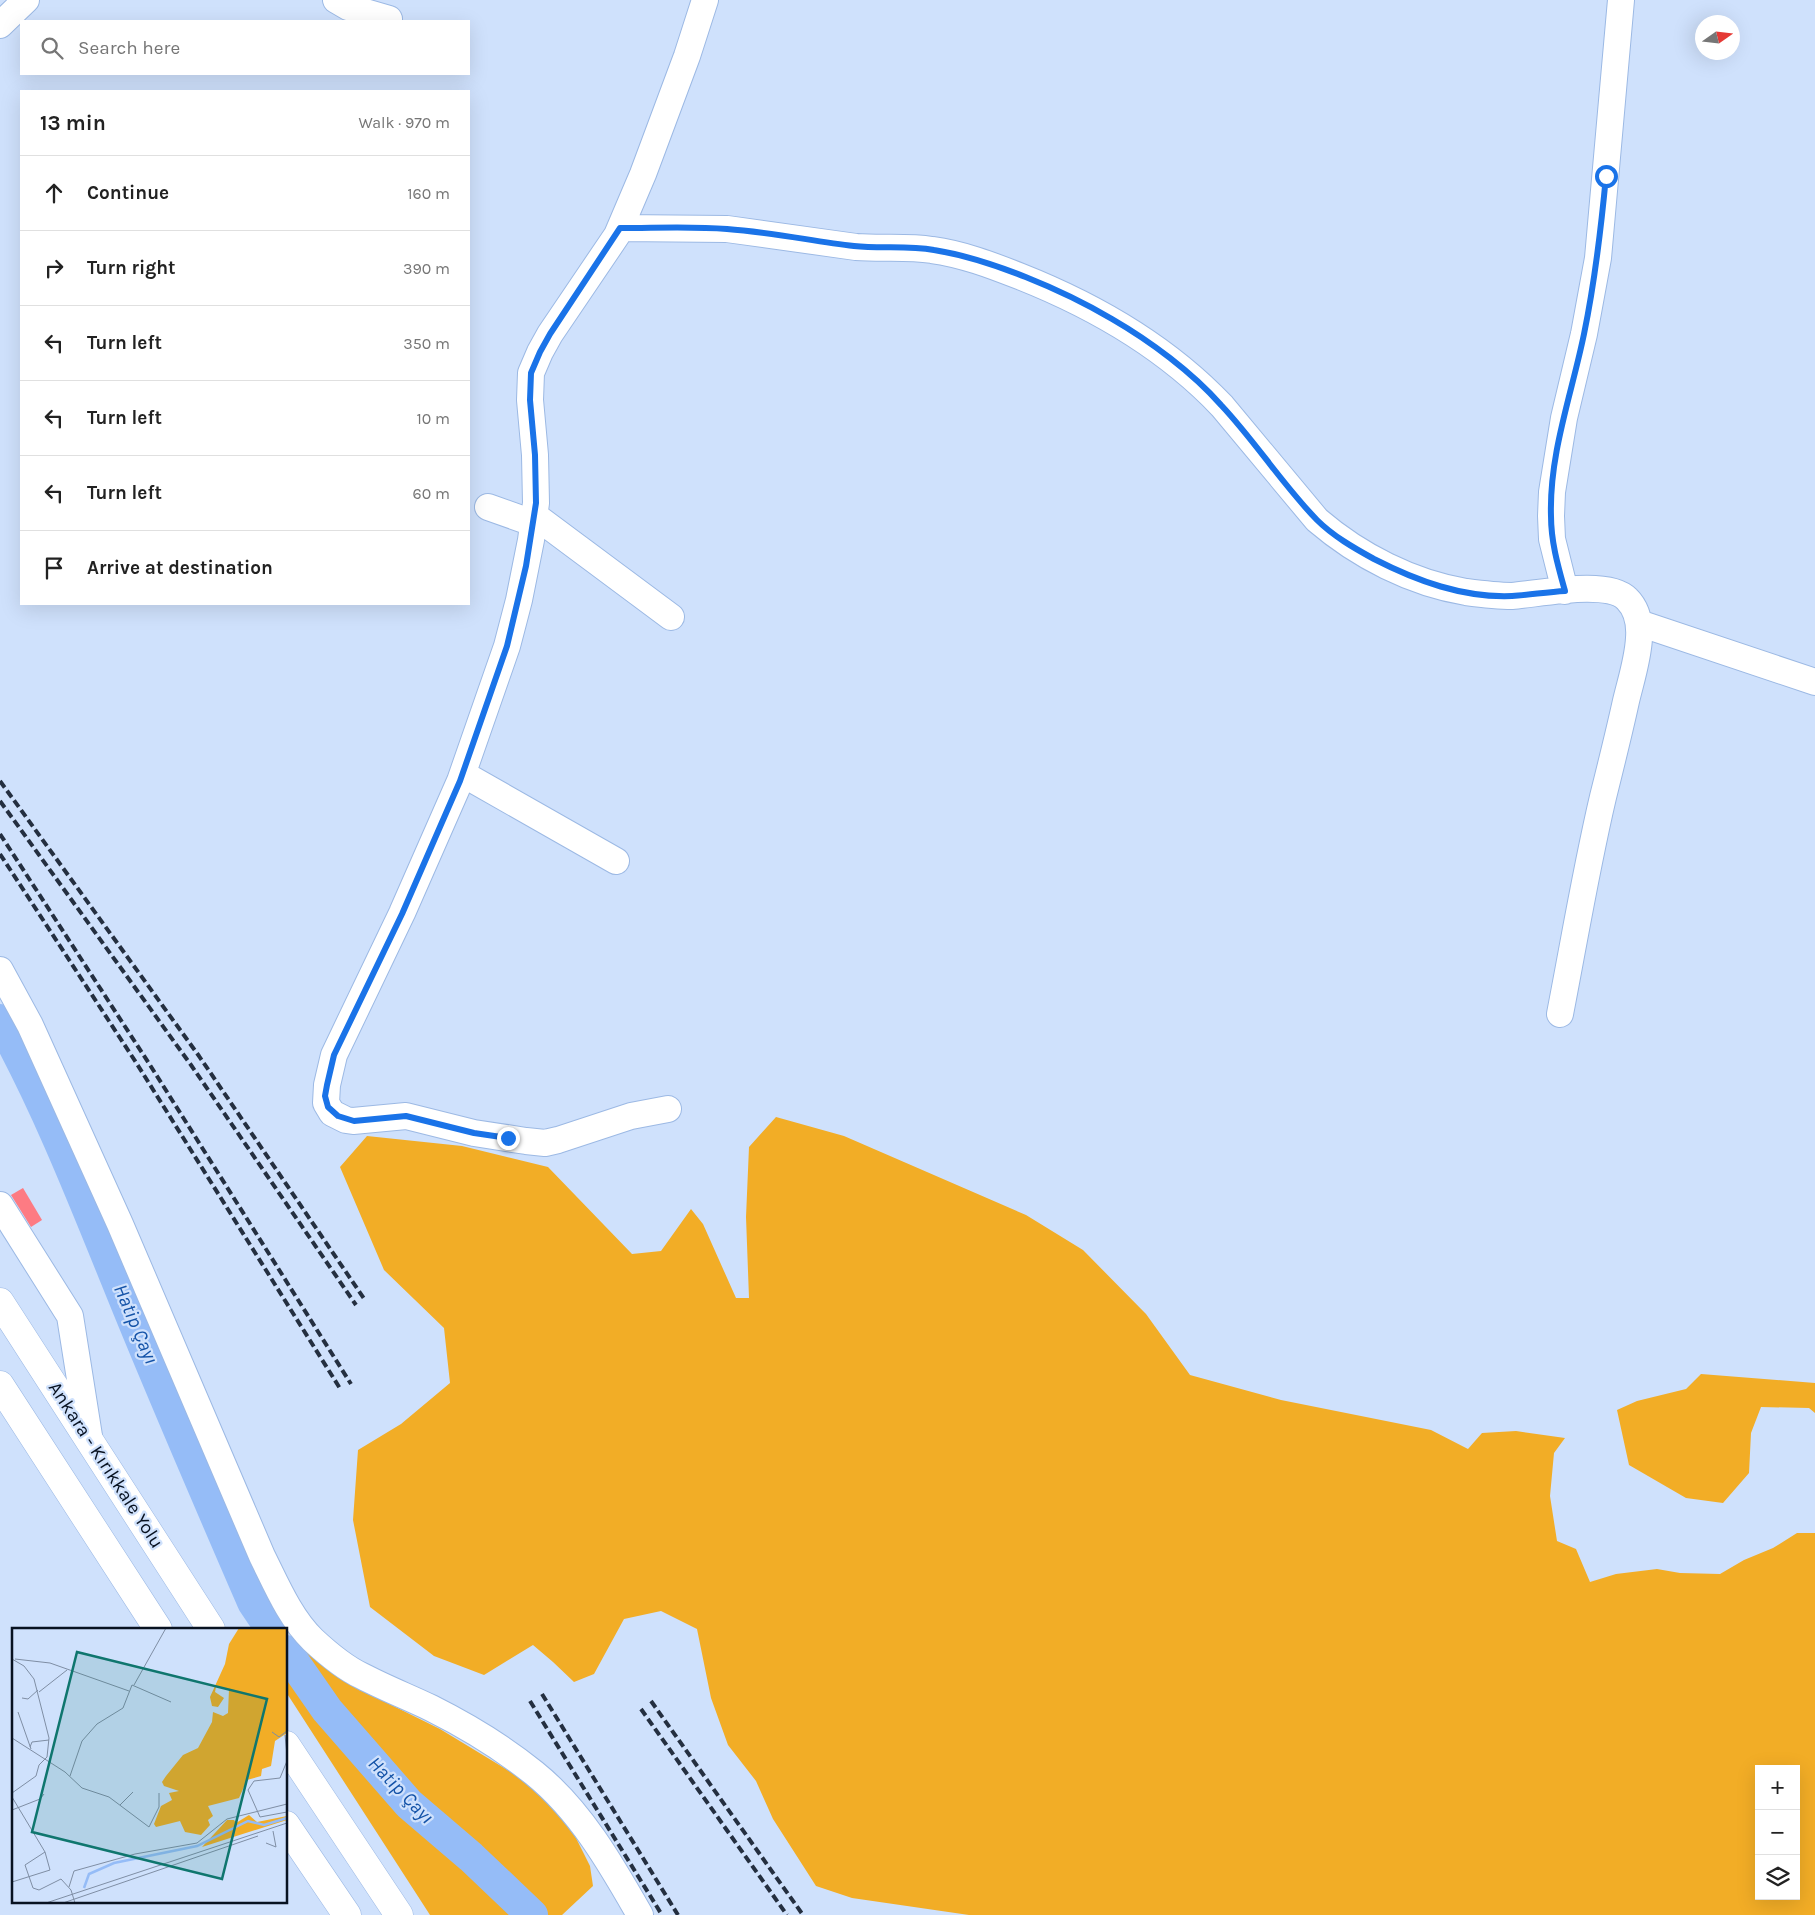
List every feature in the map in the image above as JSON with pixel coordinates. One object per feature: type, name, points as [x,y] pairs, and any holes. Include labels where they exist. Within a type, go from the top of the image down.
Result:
[{"type":"highway","name":"Ankara - Kırıkkale Yolu","points":[[0,1302],[89,1436],[211,1628]]},
{"type":"highway","points":[[0,1385],[157,1628]]},
{"type":"highway","points":[[288,1748],[399,1915]]},
{"type":"highway","points":[[288,1828],[347,1915]]},
{"type":"street","points":[[0,25],[26,0]]},
{"type":"street","points":[[336,0],[348,7],[389,20]]},
{"type":"street","points":[[668,1109],[607,1123],[558,1140],[538,1143],[474,1133],[406,1116],[354,1121],[338,1116],[328,1107],[325,1096],[334,1055],[402,914],[463,774],[507,646],[519,600],[534,519],[536,477],[530,400],[531,373],[550,334],[620,228],[643,174],[687,56],[704,0]]},
{"type":"street","points":[[1565,591],[1552,539],[1550,516],[1552,492],[1562,426],[1584,334],[1598,258],[1621,0]]},
{"type":"street","points":[[620,228],[727,228],[856,247],[915,248],[960,256],[1005,270],[1089,306],[1116,321],[1174,362],[1209,392],[1222,406],[1317,520],[1333,534],[1395,570],[1442,587],[1489,595],[1510,596],[1606,589],[1618,592],[1626,597],[1633,607],[1639,623],[1637,656],[1597,822],[1560,1014]]},
{"type":"street","points":[[488,507],[534,519],[671,617]]},
{"type":"street","points":[[1639,623],[1815,682]]},
{"type":"street","points":[[463,774],[616,861]]},
{"type":"street","points":[[0,970],[30,1025],[120,1224],[262,1556],[298,1621],[312,1639],[360,1675],[432,1708],[489,1741],[533,1772],[560,1796],[580,1819],[640,1915]]},
{"type":"street","points":[[0,1205],[70,1316],[89,1436]]},
{"type":"shaded area","points":[[776,1117],[844,1136],[1026,1215],[1083,1250],[1146,1314],[1190,1375],[1281,1400],[1431,1430],[1468,1449],[1482,1433],[1516,1431],[1565,1438],[1554,1453],[1550,1496],[1557,1541],[1576,1549],[1590,1582],[1616,1574],[1657,1569],[1680,1573],[1720,1574],[1744,1560],[1773,1548],[1797,1533],[1815,1533],[1815,1915],[969,1915],[852,1898],[816,1886],[773,1819],[756,1781],[728,1745],[711,1698],[697,1629],[661,1611],[624,1619],[594,1674],[574,1682],[533,1645],[484,1675],[434,1656],[370,1607],[353,1520],[358,1450],[401,1424],[450,1383],[444,1328],[384,1270],[340,1167],[367,1136],[462,1146],[548,1167],[632,1254],[661,1251],[691,1209],[703,1224],[736,1298],[749,1298],[746,1217],[749,1147]]},
{"type":"shaded area","points":[[1701,1374],[1815,1383],[1815,1413],[1809,1408],[1761,1407],[1751,1433],[1749,1473],[1723,1503],[1686,1498],[1629,1465],[1617,1410],[1637,1401],[1686,1389]]},
{"type":"shaded area","points":[[288,1642],[292,1642],[353,1686],[440,1729],[529,1783],[570,1826],[590,1866],[593,1886],[562,1915],[430,1915],[288,1695]]},
{"type":"building","points":[[23,1188],[42,1220],[31,1227],[11,1195]]},
{"type":"waterway","name":"Hatip Çayı","points":[[0,1020],[53,1126],[159,1383],[253,1602],[270,1628]]},
{"type":"waterway","name":"Hatip Çayı","points":[[288,1654],[327,1710],[409,1804],[471,1857],[532,1915]]},
{"type":"railway","points":[[0,781],[199,1056],[365,1300]]},
{"type":"railway","points":[[0,801],[191,1065],[356,1305]]},
{"type":"railway","points":[[0,834],[150,1065],[351,1384]]},
{"type":"railway","points":[[0,854],[137,1064],[341,1390]]},
{"type":"railway","points":[[542,1694],[678,1915]]},
{"type":"railway","points":[[530,1701],[662,1915]]},
{"type":"railway","points":[[651,1701],[803,1915]]},
{"type":"railway","points":[[641,1709],[787,1915]]},
{"type":"route","points":[[508,1138],[474,1133],[416,1117],[396,1116],[354,1121],[346,1120],[332,1113],[326,1103],[325,1096],[334,1055],[402,914],[460,781],[507,646],[526,566],[536,503],[535,455],[530,400],[531,373],[550,334],[618,235],[620,228],[727,228],[792,236],[856,247],[905,247],[934,250],[981,262],[1061,293],[1116,321],[1174,362],[1209,392],[1240,426],[1317,520],[1333,534],[1395,570],[1418,579],[1466,592],[1510,596],[1565,591],[1552,539],[1550,516],[1552,492],[1564,418],[1591,300],[1598,258],[1606,176]]}]
